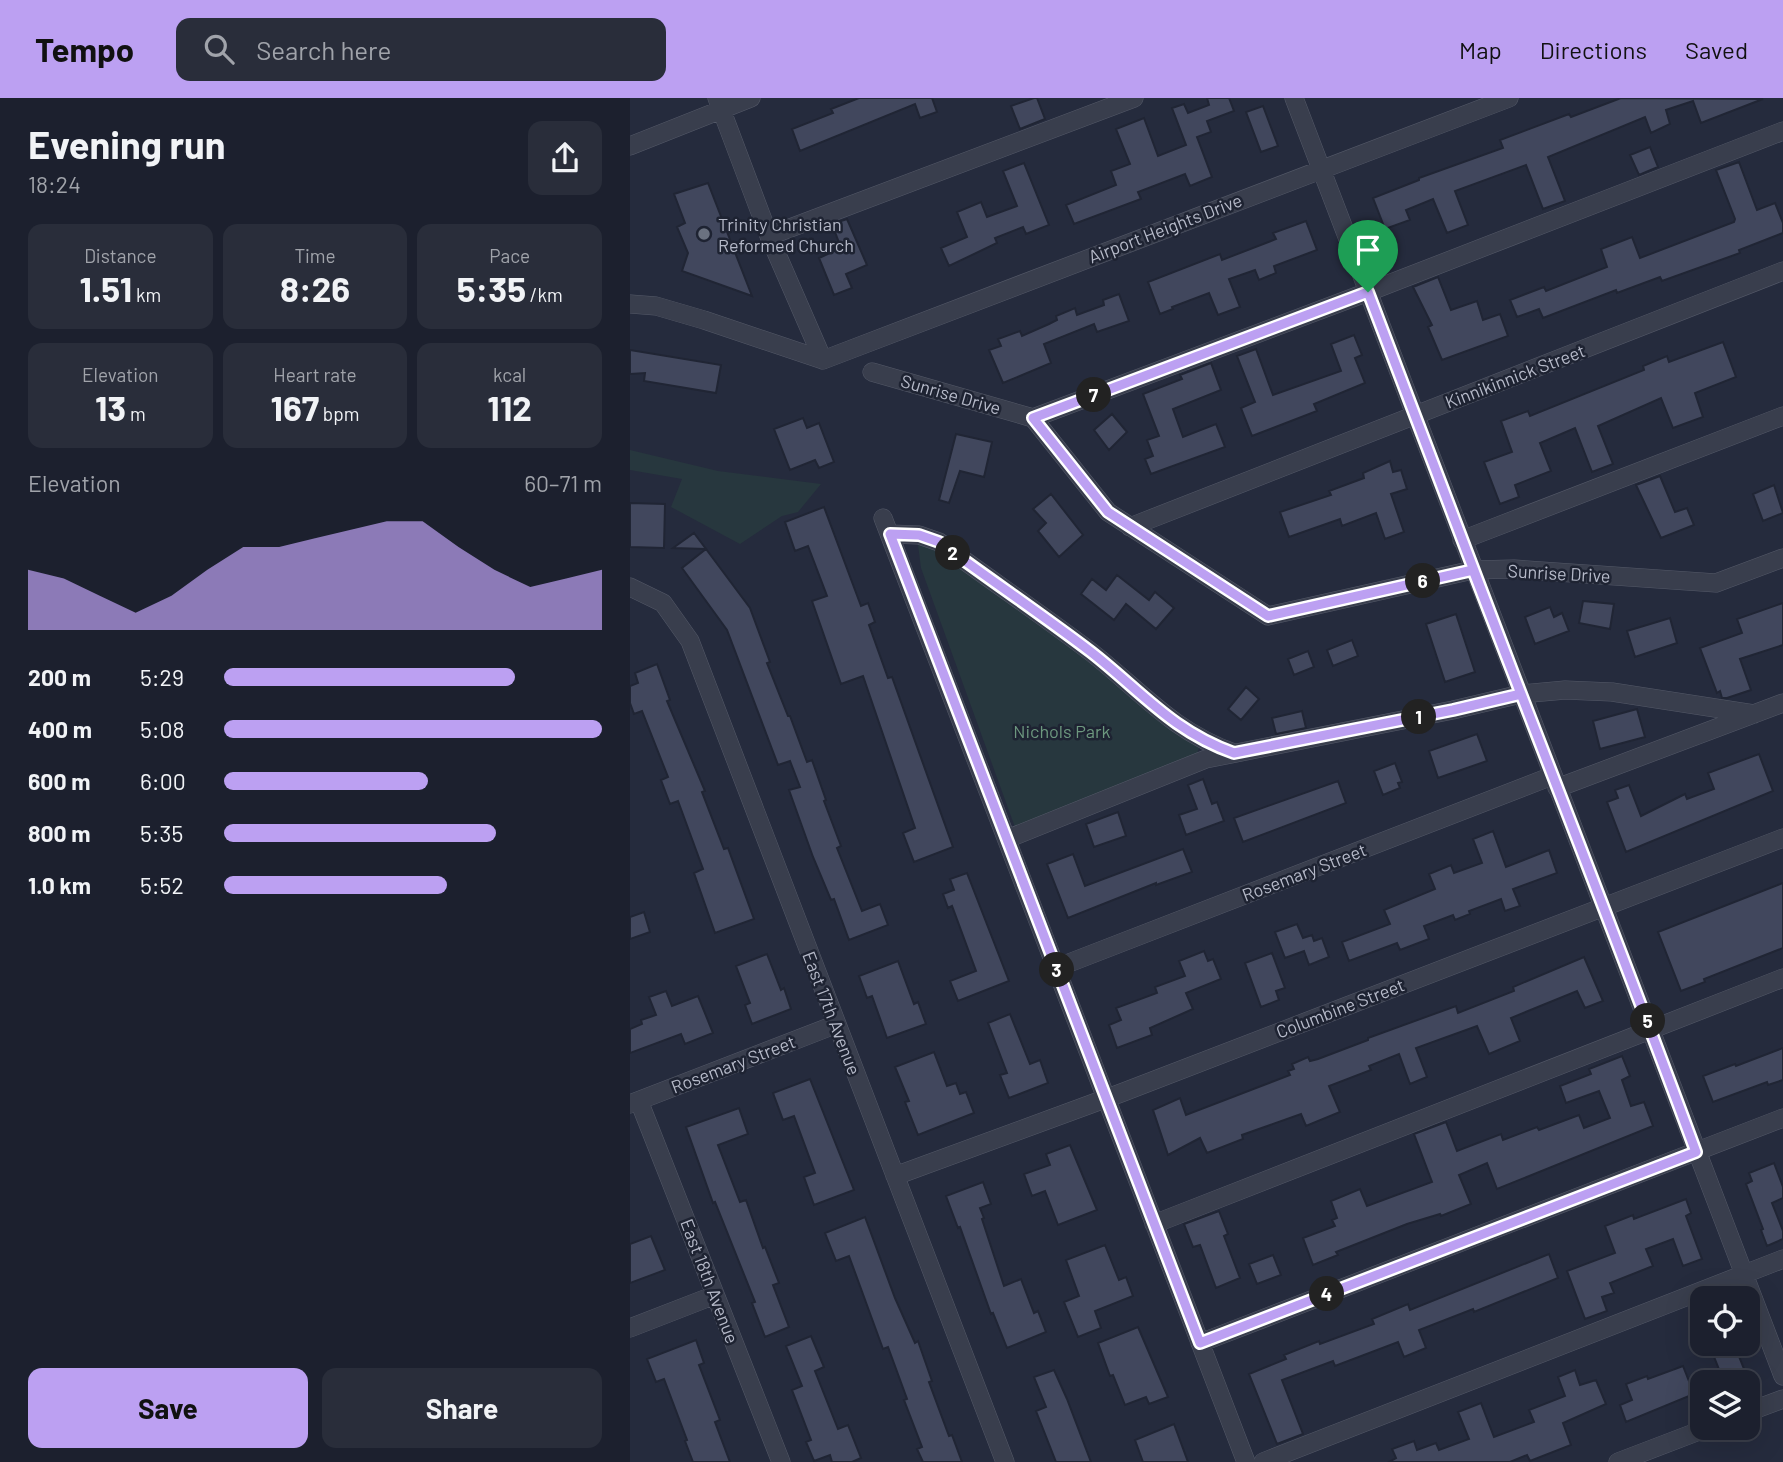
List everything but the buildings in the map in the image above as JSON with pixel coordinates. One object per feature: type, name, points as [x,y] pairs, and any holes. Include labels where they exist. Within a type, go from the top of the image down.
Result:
[{"type":"street","points":[[630,146],[719,104],[751,98]]},
{"type":"street","points":[[769,236],[1133,98]]},
{"type":"street","points":[[1294,98],[1783,1376]]},
{"type":"street","name":"Airport Heights Drive","points":[[823,360],[1508,98]]},
{"type":"street","points":[[719,104],[769,236],[823,360]]},
{"type":"street","points":[[1033,418],[1783,131]]},
{"type":"street","name":"Kinnikinnick Street","points":[[1130,527],[1783,271]]},
{"type":"street","points":[[630,304],[656,306],[823,360]]},
{"type":"street","name":"Sunrise Drive","points":[[872,372],[1033,418],[1108,512],[1268,616],[1473,570],[1514,569],[1716,583],[1783,558]]},
{"type":"street","points":[[1462,540],[1783,416]]},
{"type":"street","points":[[1234,753],[1212,745],[1173,722],[1093,654],[939,542],[886,526],[1246,1462]]},
{"type":"street","name":"East 17th Avenue","points":[[630,587],[663,603],[690,640],[1005,1462]]},
{"type":"street","points":[[1007,839],[1206,759],[1521,694],[1565,690],[1612,692],[1754,714]]},
{"type":"street","name":"Rosemary Street","points":[[1056,968],[1555,782],[1783,703]]},
{"type":"street","name":"Columbine Street","points":[[895,1176],[1106,1098],[1783,838]]},
{"type":"street","points":[[1154,1224],[1783,978]]},
{"type":"street","name":"Rosemary Street","points":[[634,1102],[837,1024]]},
{"type":"street","name":"East 18th Avenue","points":[[634,1102],[781,1462]]},
{"type":"street","points":[[1200,1343],[1783,1118]]},
{"type":"street","points":[[1263,1462],[1783,1259]]},
{"type":"street","points":[[630,1328],[715,1295]]},
{"type":"street","points":[[1760,1408],[1783,1399]]},
{"type":"street","points":[[1618,1462],[1690,1434]]},
{"type":"green space","points":[[630,450],[718,471],[821,484],[798,512],[782,516],[740,544],[671,507],[682,479],[630,470]]},
{"type":"green space","name":"Nichols Park","points":[[918,545],[942,546],[1201,743],[1194,761],[1016,830],[921,568]]},
{"type":"place","name":"Trinity Christian Reformed Church","points":[[704,234]]},
{"type":"route","points":[[1368,292],[1033,418],[1108,512],[1268,616],[1473,570],[1521,694],[1552,776],[1605,906],[1696,1152],[1200,1343],[890,534],[919,535],[939,542],[1093,654],[1173,722],[1212,745],[1234,753],[1521,694],[1368,292]]}]
